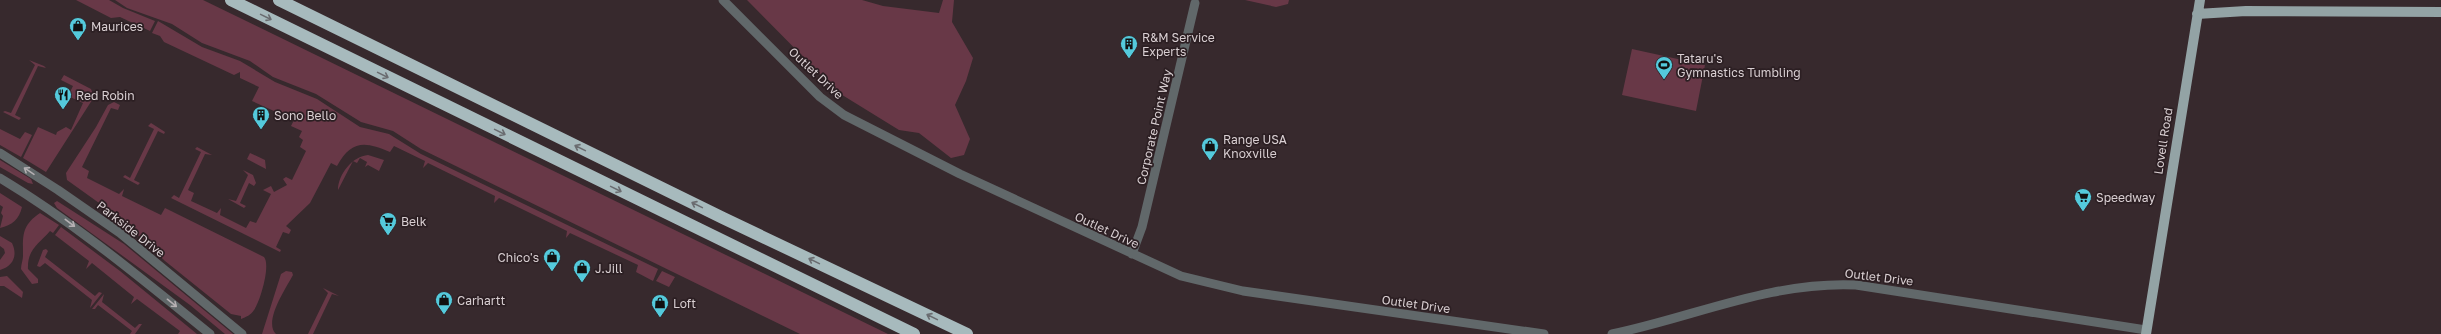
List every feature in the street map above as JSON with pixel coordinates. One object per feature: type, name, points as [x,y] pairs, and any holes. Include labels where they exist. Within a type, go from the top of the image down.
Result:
[{"type":"highway","points":[[231,0],[914,334]]},
{"type":"highway","points":[[279,0],[730,221],[967,334]]},
{"type":"main road","name":"Lovell Road","points":[[2146,332],[2200,0]]},
{"type":"main road","points":[[2197,14],[2246,11],[2441,12]]},
{"type":"street","name":"Outlet Drive","points":[[723,0],[820,97],[844,115],[960,174],[1180,276],[1228,288],[1544,334]]},
{"type":"street","name":"Corporate Point Way","points":[[1132,254],[1142,226],[1195,3]]},
{"type":"street","name":"Parkside Drive","points":[[0,153],[58,190],[120,234],[242,334]]},
{"type":"street","points":[[0,178],[85,234],[210,334]]},
{"type":"street","name":"Outlet Drive","points":[[1612,334],[1766,292],[1826,283],[1863,286],[2146,332]]},
{"type":"shaded area","points":[[76,0],[109,0],[123,8],[155,21],[150,31],[120,17],[111,18]]},
{"type":"shaded area","points":[[115,0],[203,0],[888,334],[800,334],[421,149],[393,131],[361,122],[316,94],[273,77],[250,61],[202,43],[172,24],[127,8]]},
{"type":"shaded area","points":[[747,0],[862,0],[883,6],[939,13],[943,0],[954,0],[952,22],[973,58],[966,81],[955,105],[970,139],[964,155],[951,158],[919,133],[899,130],[839,93]]},
{"type":"shaded area","points":[[1245,0],[1289,0],[1288,4],[1276,7]]},
{"type":"shaded area","points":[[158,21],[202,47],[240,61],[275,82],[317,99],[360,127],[389,134],[421,154],[658,269],[653,281],[636,272],[638,265],[570,233],[566,238],[567,231],[499,198],[494,203],[495,196],[428,163],[423,168],[425,161],[394,146],[390,152],[373,146],[359,145],[348,151],[342,157],[337,166],[331,163],[310,203],[286,226],[291,230],[289,234],[283,232],[276,247],[281,250],[280,252],[171,198],[174,195],[179,198],[201,152],[195,149],[197,147],[212,155],[205,154],[188,190],[194,193],[191,201],[217,213],[221,208],[220,215],[246,228],[250,221],[256,223],[271,194],[263,190],[271,186],[274,192],[287,185],[283,179],[286,177],[292,180],[306,151],[300,147],[303,140],[299,137],[302,131],[291,126],[294,120],[252,101],[259,87],[240,78],[240,72],[234,75],[164,42],[160,36],[152,33]]},
{"type":"shaded area","name":"Tataru's Gymnastics Tumbling","points":[[1632,49],[1705,65],[1696,111],[1622,95]]},
{"type":"shaded area","points":[[29,60],[46,68],[38,66],[15,115],[21,118],[19,120],[3,112],[5,111],[11,113],[35,65]]},
{"type":"shaded area","points":[[64,75],[91,89],[94,97],[46,172],[23,158],[38,127],[56,135],[57,132],[66,127],[71,130],[83,103],[68,96],[73,86],[61,80]]},
{"type":"shaded area","points":[[114,102],[120,105],[118,110],[111,108],[82,167],[89,171],[87,178],[119,194],[124,189],[122,196],[161,215],[165,208],[264,257],[266,261],[266,268],[262,292],[253,312],[248,316],[241,319],[241,316],[231,314],[165,261],[120,218],[67,180],[66,173],[96,127],[108,105]]},
{"type":"shaded area","points":[[151,123],[165,132],[164,134],[158,131],[134,180],[140,183],[138,185],[123,177],[125,175],[130,178],[154,129],[148,126]]},
{"type":"shaded area","points":[[0,129],[20,139],[25,132],[32,135],[21,157],[0,145]]},
{"type":"shaded area","points":[[250,153],[265,160],[266,169],[247,159]]},
{"type":"shaded area","points":[[368,155],[384,160],[379,171],[368,165],[365,167],[367,162],[360,158],[357,163],[353,161],[362,156]]},
{"type":"shaded area","points":[[0,160],[31,179],[33,184],[28,183],[0,167]]},
{"type":"shaded area","points":[[353,162],[338,190],[344,172]]},
{"type":"shaded area","points":[[243,170],[253,175],[256,183],[254,186],[249,183],[240,203],[246,206],[244,208],[228,199],[236,201],[248,175]]},
{"type":"shaded area","points":[[0,193],[22,207],[17,219],[0,228],[3,216],[1,213],[3,207],[0,205]]},
{"type":"shaded area","points":[[57,201],[124,244],[233,334],[225,334],[190,305],[57,208],[54,203]]},
{"type":"shaded area","points":[[40,213],[59,225],[53,233],[50,231],[34,247],[29,256],[28,269],[38,279],[38,283],[32,284],[21,269],[23,258],[23,237],[29,222]]},
{"type":"shaded area","points":[[61,227],[120,271],[197,334],[178,334],[180,331],[137,299],[131,304],[134,297],[92,263],[86,269],[89,261],[55,235]]},
{"type":"shaded area","points":[[0,236],[12,243],[14,248],[14,256],[13,260],[8,266],[0,270],[0,260],[5,253],[4,249],[0,246]]},
{"type":"shaded area","points":[[46,249],[48,251],[45,257],[95,296],[99,292],[102,293],[90,308],[92,300],[45,263],[40,267],[37,266],[43,250]]},
{"type":"shaded area","points":[[286,271],[292,272],[293,275],[281,296],[274,313],[272,322],[273,329],[276,334],[262,334],[281,274]]},
{"type":"shaded area","points":[[662,271],[675,277],[669,287],[656,281]]},
{"type":"shaded area","points":[[7,276],[23,292],[22,298],[4,286],[0,286],[0,277]]},
{"type":"shaded area","points":[[323,288],[339,296],[332,294],[313,334],[308,334],[328,293]]},
{"type":"shaded area","points":[[104,294],[102,302],[135,328],[139,324],[142,324],[135,334],[130,334],[132,331],[98,305],[95,309],[92,309]]},
{"type":"place","name":"Maurices","points":[[78,41]]},
{"type":"place","name":"R&M Service Experts","points":[[1129,59]]},
{"type":"place","name":"Tataru's Gymnastics Tumbling","points":[[1664,80]]},
{"type":"place","name":"Red Robin","points":[[63,110]]},
{"type":"place","name":"Sono Bello","points":[[261,130]]},
{"type":"place","name":"Range USA Knoxville","points":[[1210,161]]},
{"type":"place","name":"Speedway","points":[[2083,212]]},
{"type":"place","name":"Belk","points":[[388,236]]},
{"type":"place","name":"Chico's","points":[[552,272]]},
{"type":"place","name":"J.Jill","points":[[582,283]]},
{"type":"place","name":"Carhartt","points":[[444,315]]},
{"type":"place","name":"Loft","points":[[660,318]]}]
